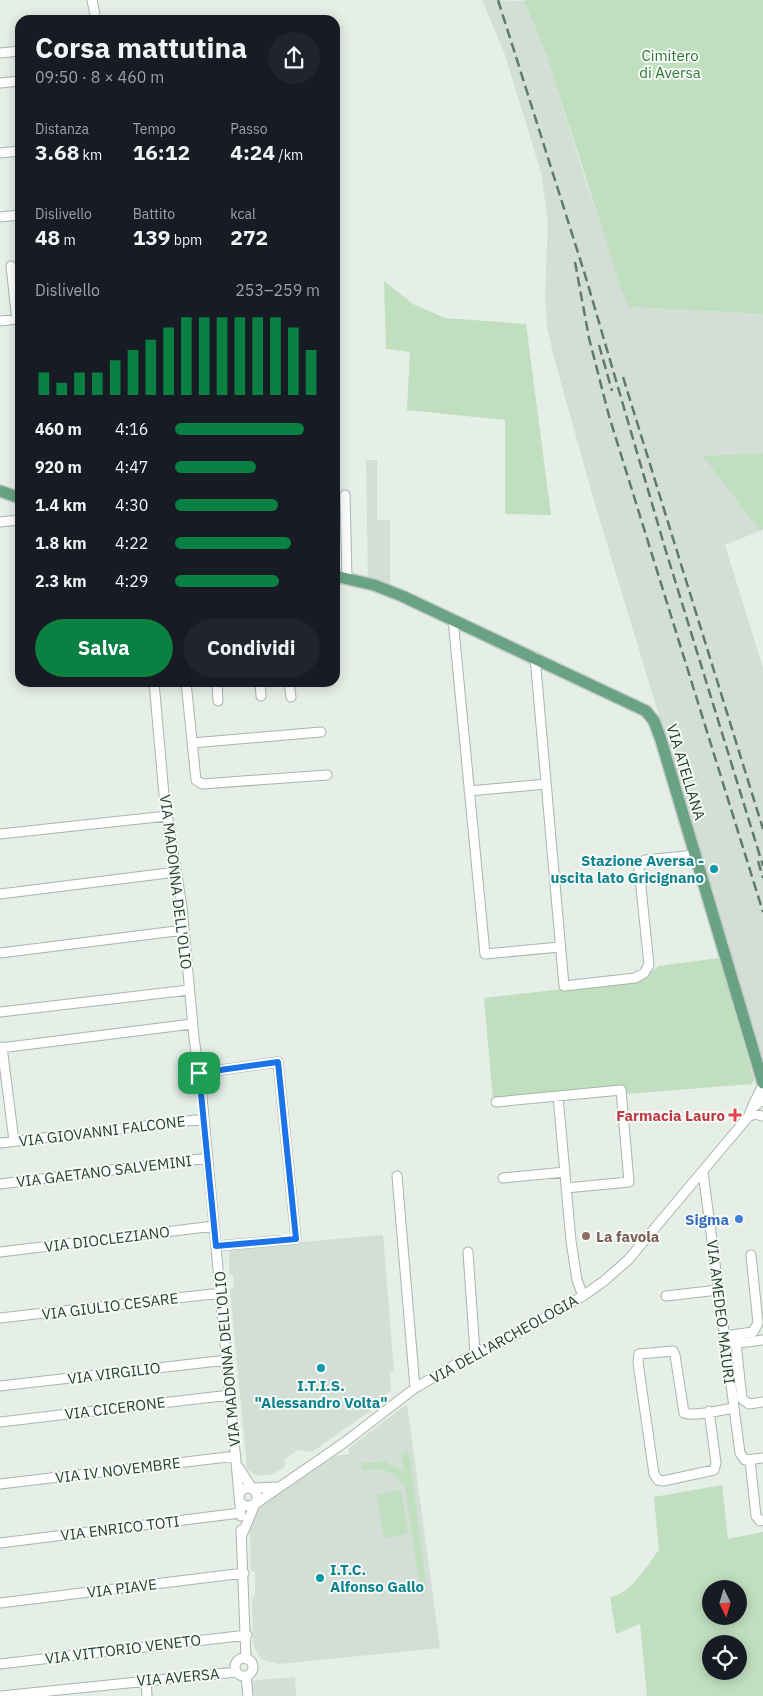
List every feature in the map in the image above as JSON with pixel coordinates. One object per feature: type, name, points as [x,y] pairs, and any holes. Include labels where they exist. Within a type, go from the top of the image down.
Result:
[{"type":"main road","points":[[0,491],[15,496]]},
{"type":"main road","name":"VIA ATELLANA","points":[[341,578],[388,590],[646,711],[654,722],[661,740],[763,1084]]},
{"type":"street","points":[[92,0],[95,15]]},
{"type":"street","points":[[0,53],[15,52]]},
{"type":"street","points":[[0,83],[15,82]]},
{"type":"street","points":[[0,153],[15,152]]},
{"type":"street","points":[[0,216],[15,215]]},
{"type":"street","points":[[11,266],[15,287]]},
{"type":"street","points":[[0,321],[15,319]]},
{"type":"street","points":[[341,578],[345,495]]},
{"type":"street","points":[[0,522],[15,520]]},
{"type":"street","points":[[453,619],[485,954],[560,947]]},
{"type":"street","points":[[535,658],[564,986],[635,978],[644,973],[649,965],[639,868],[641,863],[645,860],[695,855]]},
{"type":"street","name":"VIA MADONNA DELL'OLIO","points":[[154,687],[167,816],[184,930],[192,1024],[204,1119],[239,1498],[246,1510]]},
{"type":"street","points":[[186,687],[196,780],[202,784],[327,775]]},
{"type":"street","points":[[217,687],[218,701]]},
{"type":"street","points":[[260,687],[261,696]]},
{"type":"street","points":[[289,687],[290,697]]},
{"type":"street","points":[[192,743],[321,732]]},
{"type":"street","points":[[469,791],[546,784]]},
{"type":"street","points":[[0,834],[167,816]]},
{"type":"street","points":[[0,894],[176,872]]},
{"type":"street","points":[[0,953],[184,930]]},
{"type":"street","points":[[0,1012],[189,990]]},
{"type":"street","points":[[14,1141],[1,1048],[192,1024]]},
{"type":"street","points":[[199,1073],[278,1062],[296,1239],[216,1246]]},
{"type":"street","points":[[754,1114],[763,1084]]},
{"type":"street","points":[[496,1102],[621,1090],[629,1182],[566,1188]]},
{"type":"street","points":[[558,1096],[574,1267],[583,1296]]},
{"type":"street","points":[[754,1114],[763,1100]]},
{"type":"street","name":"VIA DELL'ARCHEOLOGIA","points":[[246,1659],[247,1635],[242,1535],[246,1510],[345,1442],[416,1388],[475,1353],[513,1336],[583,1296],[628,1260],[754,1114],[763,1109]]},
{"type":"street","name":"VIA GIOVANNI FALCONE","points":[[0,1143],[204,1119]]},
{"type":"street","name":"VIA GAETANO SALVEMINI","points":[[0,1184],[208,1158]]},
{"type":"street","points":[[503,1178],[565,1172]]},
{"type":"street","name":"VIA AMEDEO MAIURI","points":[[703,1172],[740,1453],[745,1460],[750,1460]]},
{"type":"street","points":[[397,1176],[416,1388]]},
{"type":"street","name":"VIA DIOCLEZIANO","points":[[0,1252],[214,1226]]},
{"type":"street","points":[[468,1252],[475,1353]]},
{"type":"street","points":[[725,1340],[753,1332],[758,1323],[750,1255]]},
{"type":"street","points":[[666,1296],[718,1290]]},
{"type":"street","name":"VIA GIULIO CESARE","points":[[0,1318],[221,1293]]},
{"type":"street","points":[[725,1340],[736,1343],[763,1340]]},
{"type":"street","points":[[736,1343],[742,1399],[749,1404],[763,1402]]},
{"type":"street","points":[[709,1411],[716,1463],[714,1470],[663,1481],[658,1480],[654,1474],[638,1363],[639,1354],[673,1351],[684,1413],[734,1408]]},
{"type":"street","name":"VIA VIRGILIO","points":[[0,1386],[227,1360]]},
{"type":"street","name":"VIA CICERONE","points":[[0,1422],[230,1395]]},
{"type":"street","points":[[763,1458],[750,1460],[756,1516],[760,1521],[763,1520]]},
{"type":"street","points":[[236,1459],[258,1496],[246,1510]]},
{"type":"street","name":"VIA IV NOVEMBRE","points":[[0,1484],[236,1459]]},
{"type":"street","points":[[239,1498],[242,1490],[277,1487]]},
{"type":"street","name":"VIA DELL'ARCHEOLOGIA","points":[[242,1535],[246,1510]]},
{"type":"street","name":"VIA ENRICO TOTI","points":[[0,1543],[246,1510]]},
{"type":"street","name":"VIA PIAVE","points":[[0,1602],[244,1573]]},
{"type":"street","name":"VIA VITTORIO VENETO","points":[[0,1664],[247,1635]]},
{"type":"street","points":[[246,1659],[253,1667],[246,1676],[241,1676],[236,1672],[237,1662],[246,1659]]},
{"type":"street","name":"VIA AVERSA","points":[[1,1696],[78,1692],[146,1679],[236,1672]]},
{"type":"street","points":[[246,1676],[248,1696]]},
{"type":"street","points":[[146,1679],[148,1696]]},
{"type":"shaded area","points":[[482,0],[525,1],[546,53],[587,185],[629,307],[763,314],[763,453],[704,456],[760,531],[725,545],[763,668],[763,1059],[594,501],[553,354],[547,326],[545,297],[548,222],[541,172],[504,52]]},
{"type":"shaded area","points":[[366,460],[377,460],[377,520],[390,520],[390,588],[368,581]]},
{"type":"shaded area","points":[[383,1235],[394,1371],[390,1372],[391,1391],[378,1400],[377,1406],[312,1452],[297,1450],[284,1460],[285,1467],[273,1474],[260,1476],[252,1473],[247,1469],[230,1289],[234,1286],[233,1275],[229,1274],[229,1251],[232,1248]]},
{"type":"shaded area","points":[[407,1404],[440,1648],[279,1664],[262,1660],[253,1645],[252,1598],[255,1596],[255,1572],[251,1571],[250,1529],[256,1514],[262,1504],[335,1456],[349,1454],[349,1448]]},
{"type":"shaded area","points":[[295,1677],[296,1696],[250,1696],[249,1681]]},
{"type":"green space","name":"Cimitero di Aversa","points":[[524,0],[763,0],[763,314],[629,307],[621,288],[546,53]]},
{"type":"green space","points":[[384,281],[413,304],[445,318],[526,324],[551,515],[505,514],[505,420],[407,410],[410,352],[386,349]]},
{"type":"green space","points":[[763,453],[763,529],[760,531],[703,456]]},
{"type":"green space","points":[[719,958],[754,1079],[752,1084],[626,1094],[625,1087],[493,1099],[484,998],[634,981],[647,975],[659,966]]},
{"type":"green space","points":[[409,1452],[427,1591],[421,1592],[405,1488],[397,1477],[387,1471],[375,1469],[362,1470],[361,1463],[386,1462],[404,1471],[401,1454]]},
{"type":"green space","points":[[722,1485],[728,1539],[763,1532],[763,1696],[647,1696],[640,1624],[616,1634],[610,1597],[625,1591],[659,1550],[654,1497]]},
{"type":"green space","points":[[401,1490],[408,1534],[384,1538],[377,1494]]},
{"type":"railway","points":[[498,0],[586,278],[665,548],[763,866]]},
{"type":"railway","points":[[575,262],[589,338],[609,416],[763,912]]},
{"type":"railway","points":[[599,345],[612,391]]},
{"type":"railway","points":[[623,377],[763,829]]},
{"type":"railway","points":[[758,861],[763,878]]},
{"type":"place","name":"Stazione Aversa - uscita lato Gricignano","points":[[714,869]]},
{"type":"place","name":"Farmacia Lauro","points":[[735,1115]]},
{"type":"place","name":"Sigma","points":[[739,1219]]},
{"type":"place","name":"La favola","points":[[586,1236]]},
{"type":"place","name":"I.T.I.S. \"Alessandro Volta\"","points":[[321,1368]]},
{"type":"place","name":"I.T.C. Alfonso Gallo","points":[[320,1578]]},
{"type":"route","points":[[278,1062],[296,1239],[216,1246],[199,1073],[278,1062]]}]
